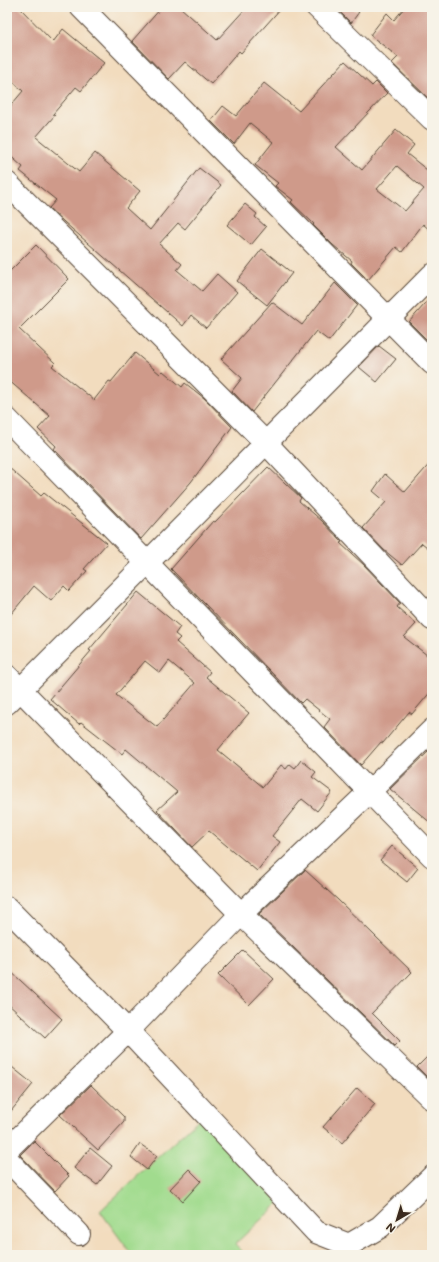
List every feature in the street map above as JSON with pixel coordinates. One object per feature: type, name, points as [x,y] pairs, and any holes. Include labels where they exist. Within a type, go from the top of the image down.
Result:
[{"type":"street","points":[[81,7],[432,363]]},
{"type":"street","points":[[317,7],[432,119]]},
{"type":"street","points":[[7,183],[266,443],[432,620]]},
{"type":"street","points":[[432,275],[147,563],[11,690],[432,1099]]},
{"type":"street","points":[[7,419],[432,856]]},
{"type":"street","points":[[7,1150],[128,1031],[240,914],[370,792],[432,730]]},
{"type":"street","points":[[7,908],[128,1031],[316,1232],[349,1245],[380,1227],[432,1177]]},
{"type":"street","points":[[7,1159],[79,1234]]},
{"type":"green space","points":[[201,1117],[281,1201],[235,1244],[246,1255],[132,1255],[100,1211]]},
{"type":"building","points":[[7,7],[19,7],[53,42],[63,29],[104,63],[81,91],[76,87],[36,137],[79,172],[95,153],[140,191],[126,208],[150,230],[199,168],[221,185],[185,229],[178,223],[159,244],[182,264],[177,270],[202,291],[217,274],[237,292],[206,328],[191,315],[183,326],[64,222],[49,208],[56,200],[20,171],[23,167],[7,153],[7,110],[23,91],[7,76]]},
{"type":"building","points":[[162,7],[180,7],[217,40],[247,7],[282,7],[241,53],[239,51],[211,84],[185,62],[169,79],[132,41]]},
{"type":"building","points":[[335,7],[351,7],[359,12],[351,23]]},
{"type":"building","points":[[405,7],[432,7],[432,102],[392,63],[398,57],[370,35],[387,13],[394,20]]},
{"type":"building","points":[[345,61],[372,86],[376,82],[387,93],[336,147],[362,170],[396,130],[414,145],[407,154],[432,174],[432,232],[423,224],[402,252],[396,247],[368,280],[351,263],[352,261],[333,245],[291,202],[293,200],[275,186],[278,183],[255,165],[273,142],[250,123],[234,144],[211,121],[223,106],[236,116],[264,83],[299,111]],"holes":[[[397,166],[424,189],[405,211],[377,189]]]},
{"type":"building","points":[[245,204],[257,214],[255,217],[266,227],[251,245],[227,225]]},
{"type":"building","points":[[36,245],[69,279],[19,329],[55,363],[52,366],[94,400],[135,353],[160,374],[163,371],[182,387],[185,383],[204,398],[232,427],[191,482],[141,539],[54,449],[56,446],[38,429],[50,416],[7,379],[7,274]]},
{"type":"building","points":[[262,249],[292,273],[267,305],[237,281]]},
{"type":"building","points":[[335,283],[357,305],[329,341],[316,331],[252,412],[232,391],[242,378],[221,359],[272,302],[302,325]]},
{"type":"building","points":[[432,296],[432,345],[409,322]]},
{"type":"building","points":[[379,346],[396,359],[377,382],[359,367]]},
{"type":"building","points":[[432,461],[432,551],[422,543],[402,565],[384,550],[363,528],[386,502],[373,491],[385,474],[405,492]]},
{"type":"building","points":[[7,466],[41,496],[44,493],[107,543],[84,569],[87,571],[69,591],[64,586],[51,601],[34,586],[7,619]]},
{"type":"building","points":[[268,467],[301,498],[299,501],[322,521],[342,542],[340,543],[364,565],[400,603],[397,607],[416,624],[404,637],[432,659],[432,690],[412,714],[409,712],[383,743],[381,742],[361,765],[324,727],[330,719],[305,699],[301,703],[171,569],[213,521],[215,522]]},
{"type":"building","points":[[138,592],[180,627],[175,634],[180,638],[176,642],[210,672],[206,677],[249,713],[218,750],[263,787],[281,765],[286,769],[290,764],[295,768],[301,760],[316,772],[312,777],[332,792],[317,811],[302,799],[272,836],[280,842],[257,871],[209,831],[192,847],[157,810],[177,792],[126,749],[122,754],[81,722],[79,724],[50,699],[91,651],[89,650]],"holes":[[[145,661],[160,673],[169,661],[195,683],[157,727],[116,695]]]},
{"type":"building","points":[[432,748],[432,824],[390,789]]},
{"type":"building","points":[[392,846],[418,868],[407,882],[380,860]]},
{"type":"building","points":[[305,870],[412,972],[372,1013],[400,1041],[395,1046],[259,914]]},
{"type":"building","points":[[243,950],[274,979],[249,1005],[218,975]]},
{"type":"building","points":[[7,968],[62,1019],[45,1038],[7,1003]]},
{"type":"building","points":[[432,1052],[432,1082],[417,1067]]},
{"type":"building","points":[[7,1063],[33,1084],[7,1116]]},
{"type":"building","points":[[91,1085],[124,1117],[124,1122],[98,1150],[60,1115]]},
{"type":"building","points":[[357,1088],[375,1104],[342,1143],[323,1127]]},
{"type":"building","points":[[34,1141],[69,1176],[55,1191],[20,1155]]},
{"type":"building","points":[[140,1144],[157,1156],[147,1170],[131,1157]]},
{"type":"building","points":[[90,1148],[112,1166],[97,1185],[74,1168]]},
{"type":"building","points":[[189,1169],[201,1181],[183,1201],[170,1189]]}]
